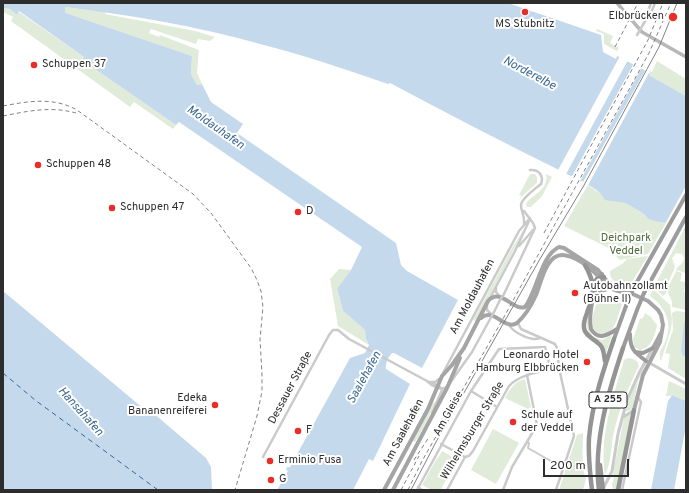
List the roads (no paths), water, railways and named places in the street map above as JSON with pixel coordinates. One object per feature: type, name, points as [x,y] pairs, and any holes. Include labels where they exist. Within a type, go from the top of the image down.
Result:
[{"type":"highway","points":[[614,339],[633,289],[686,195]]},
{"type":"highway","points":[[623,348],[644,293],[686,217]]},
{"type":"highway","points":[[585,266],[591,276],[593,284],[590,302],[584,321],[584,329],[586,334],[600,346],[606,363]]},
{"type":"highway","points":[[602,277],[597,285],[593,301],[590,322],[591,328],[598,336],[605,336],[617,329]]},
{"type":"highway","points":[[593,284],[602,277]]},
{"type":"highway","points":[[593,301],[601,291],[610,288]]},
{"type":"highway","points":[[630,330],[630,344],[635,352],[648,362]]},
{"type":"highway","name":"A 255","points":[[592,490],[589,439],[596,398],[614,339]]},
{"type":"highway","name":"A 255","points":[[601,488],[599,453],[600,437],[614,376],[623,348]]},
{"type":"highway","points":[[635,352],[643,353],[654,348]]},
{"type":"highway","points":[[618,490],[634,410]]},
{"type":"main road","points":[[617,3],[642,32],[686,57]]},
{"type":"main road","points":[[442,376],[464,348],[488,301],[494,297],[502,297],[520,307],[526,306],[538,277],[552,252],[559,247],[564,248],[598,270],[610,288],[615,291],[627,292]]},
{"type":"main road","points":[[479,320],[484,316],[493,313],[509,324],[514,324],[519,320],[526,312],[536,295],[542,278],[554,258],[559,255],[566,255],[575,259],[613,285],[654,304],[661,315],[663,329],[660,342],[648,362],[643,375],[634,410]]},
{"type":"main road","points":[[519,320],[521,314],[520,307]]},
{"type":"main road","points":[[654,348],[663,329]]},
{"type":"main road","name":"Am Saalehafen","points":[[393,490],[447,388],[464,348]]},
{"type":"main road","name":"Am Moldauhafen","points":[[439,387],[442,376]]},
{"type":"main road","name":"Am Saalehafen","points":[[384,490],[439,387]]},
{"type":"street","points":[[644,23],[651,3]]},
{"type":"street","points":[[637,35],[651,14],[656,3]]},
{"type":"street","points":[[523,226],[525,218],[521,206],[522,201],[541,184],[542,180],[541,174],[530,170]]},
{"type":"street","points":[[427,381],[439,387],[447,388],[464,366],[502,297],[535,228],[535,225],[523,211]]},
{"type":"street","points":[[493,313],[487,308],[488,301],[515,251],[530,218]]},
{"type":"street","name":"Am Moldauhafen","points":[[442,376],[511,246],[523,226],[530,218]]},
{"type":"street","points":[[515,251],[535,228]]},
{"type":"street","points":[[496,287],[496,292],[502,297]]},
{"type":"street","points":[[519,320],[518,326],[521,329],[554,344],[557,348],[559,368],[574,436],[556,490]]},
{"type":"street","points":[[509,324],[511,328],[527,338],[540,338]]},
{"type":"street","name":"Dessauer Straße","points":[[263,457],[328,335],[332,331],[336,330],[427,381]]},
{"type":"street","name":"Am Gleise","points":[[418,489],[471,391],[500,348],[546,347],[551,370]]},
{"type":"street","points":[[601,488],[608,481],[612,471],[622,418],[634,383],[648,362],[654,348]]},
{"type":"street","points":[[648,362],[686,384]]},
{"type":"street","name":"Wilhelmsburger Straße","points":[[447,490],[465,457],[469,456],[509,386],[514,380],[559,368]]},
{"type":"street","points":[[432,382],[436,382],[442,376]]},
{"type":"street","points":[[503,490],[510,473],[538,422],[527,376]]},
{"type":"street","points":[[427,381],[432,382],[439,387]]},
{"type":"street","name":"Am Saalehafen","points":[[424,434],[429,418],[442,392],[439,387]]},
{"type":"street","points":[[471,391],[497,407]]},
{"type":"street","points":[[622,490],[641,402],[637,396]]},
{"type":"street","points":[[622,418],[625,414],[634,410]]},
{"type":"street","points":[[527,442],[529,443],[528,448],[564,468]]},
{"type":"street","points":[[441,444],[465,457]]},
{"type":"street","points":[[418,489],[422,490]]},
{"type":"water","points":[[3,3],[508,3],[601,35],[603,52],[616,59],[617,56],[650,73],[649,75],[686,96],[686,232],[666,223],[649,219],[641,212],[625,203],[605,200],[603,196],[593,188],[581,181],[390,83],[388,84],[292,53],[188,26],[139,17],[65,7],[66,13],[192,56],[191,74],[197,85],[202,84],[211,102],[243,124],[237,133],[396,243],[401,265],[407,271],[458,300],[422,368],[394,353],[392,353],[388,359],[386,369],[410,384],[373,461],[369,459],[353,490],[277,490],[288,471],[286,470],[287,467],[290,467],[350,358],[365,353],[369,345],[366,339],[365,330],[343,311],[337,289],[351,270],[362,247],[179,122],[176,125],[82,60],[84,57],[19,11],[17,15],[10,9],[3,8]]},
{"type":"water","name":"Hansahafen","points":[[3,291],[150,414],[152,412],[206,458],[211,467],[212,490],[3,489]]},
{"type":"water","points":[[686,320],[686,357],[682,355],[681,352],[684,323]]},
{"type":"water","points":[[672,395],[686,401],[686,426],[674,490],[651,490],[668,401]]},
{"type":"tram line","points":[[411,490],[436,442],[540,259],[583,187],[659,47],[677,3]]},
{"type":"railway","points":[[615,47],[638,3]]},
{"type":"railway","points":[[544,233],[648,40],[663,3]]},
{"type":"railway","points":[[408,490],[422,461],[504,317],[649,53],[671,3]]},
{"type":"railway","points":[[3,106],[41,101],[59,103],[77,110],[193,194],[211,213],[251,268],[261,291],[263,307],[260,339],[262,391],[257,416],[235,490]]},
{"type":"railway","points":[[3,116],[30,111],[49,110],[76,113]]},
{"type":"railway","points":[[414,460],[429,437]]},
{"type":"railway","points":[[401,490],[419,456]]},
{"type":"place","name":"MS Stubnitz","points":[[525,12]]},
{"type":"place","name":"Elbbrücken","points":[[673,17]]},
{"type":"place","name":"Schuppen 37","points":[[34,65]]},
{"type":"place","name":"Schuppen 48","points":[[38,165]]},
{"type":"place","name":"Schuppen 47","points":[[112,208]]},
{"type":"place","name":"D","points":[[298,212]]},
{"type":"place","name":"Autobahnzollamt (Bühne II)","points":[[575,293]]},
{"type":"place","name":"Leonardo Hotel Hamburg Elbbrücken","points":[[587,362]]},
{"type":"place","name":"Edeka Bananenreiferei","points":[[215,405]]},
{"type":"place","name":"Schule auf der Veddel","points":[[513,422]]},
{"type":"place","name":"F","points":[[298,431]]},
{"type":"place","name":"Erminio Fusa","points":[[270,461]]},
{"type":"place","name":"G","points":[[271,480]]},
{"type":"water label","name":"Norderelbe","points":[[529,74]]},
{"type":"water label","name":"Moldauhafen","points":[[215,128]]},
{"type":"water label","name":"Saalehafen","points":[[365,378]]},
{"type":"park label","name":"Deichpark Veddel","points":[[626,245]]}]
